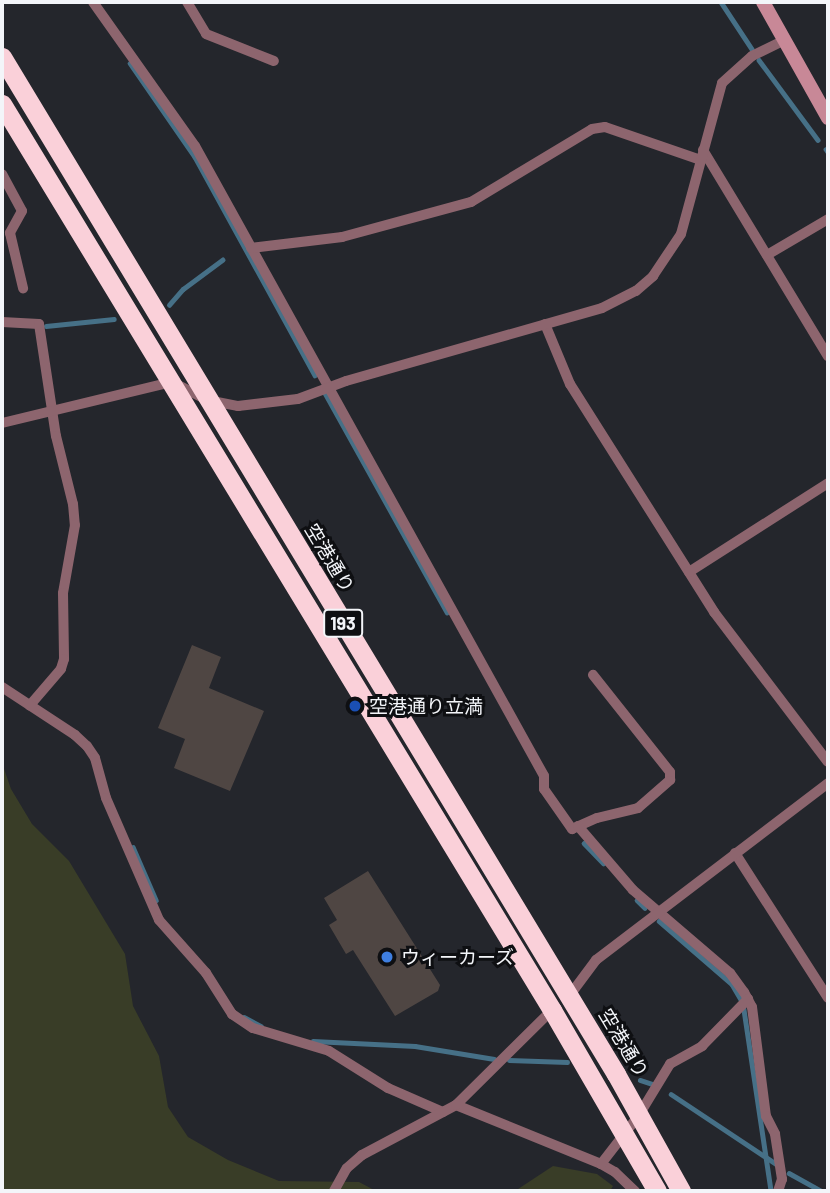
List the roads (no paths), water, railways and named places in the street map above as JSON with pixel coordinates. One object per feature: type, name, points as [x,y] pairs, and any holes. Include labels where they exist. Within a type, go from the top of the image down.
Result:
[{"type":"highway","name":"空港通り","points":[[2,57],[570,997],[681,1191]]},
{"type":"highway","name":"193","points":[[2,104],[173,382],[657,1191]]},
{"type":"main road","points":[[763,2],[828,118]]},
{"type":"street","points":[[93,2],[195,146],[544,776],[544,789],[572,829],[597,818],[638,808],[670,780],[670,772],[593,675]]},
{"type":"street","points":[[187,2],[206,34],[274,61]]},
{"type":"street","points":[[2,423],[173,382],[207,400],[238,406],[298,399],[602,308],[636,291],[653,276],[681,234],[722,82],[752,57],[785,40]]},
{"type":"street","points":[[251,248],[342,237],[471,202],[592,129],[605,127],[702,155],[828,356]]},
{"type":"street","points":[[2,174],[22,211],[10,233],[23,288]]},
{"type":"street","points":[[767,255],[828,219]]},
{"type":"street","points":[[2,322],[39,324],[75,525],[63,593],[64,659],[61,669],[30,705]]},
{"type":"street","points":[[545,324],[570,384],[714,612],[828,762]]},
{"type":"street","points":[[689,572],[828,483]]},
{"type":"street","points":[[2,687],[75,735],[95,758],[106,798],[159,920],[206,973],[232,1014],[253,1028],[329,1051],[388,1088],[443,1112]]},
{"type":"street","points":[[334,1191],[347,1168],[362,1155],[456,1105],[551,1010],[570,997],[596,960],[658,910],[828,783]]},
{"type":"street","points":[[578,826],[633,890],[730,973],[748,999],[752,1007],[766,1116],[775,1134],[782,1180],[778,1191]]},
{"type":"street","points":[[735,853],[828,998]]},
{"type":"street","points":[[601,1164],[639,1115],[670,1064],[702,1046],[748,999]]},
{"type":"street","points":[[456,1105],[601,1164],[615,1172],[635,1191]]},
{"type":"waterway","points":[[721,2],[752,49]]},
{"type":"waterway","points":[[759,60],[818,140]]},
{"type":"waterway","points":[[130,63],[195,157],[315,375]]},
{"type":"waterway","points":[[169,305],[183,289],[222,260]]},
{"type":"waterway","points":[[46,326],[114,319]]},
{"type":"waterway","points":[[325,393],[447,612]]},
{"type":"waterway","points":[[584,843],[603,863]]},
{"type":"waterway","points":[[133,847],[156,900]]},
{"type":"waterway","points":[[637,900],[645,908]]},
{"type":"waterway","points":[[659,921],[732,984],[743,1003],[771,1191]]},
{"type":"waterway","points":[[244,1017],[261,1026]]},
{"type":"waterway","points":[[313,1041],[415,1046],[494,1059]]},
{"type":"waterway","points":[[509,1060],[567,1062]]},
{"type":"waterway","points":[[640,1080],[652,1084]]},
{"type":"waterway","points":[[671,1094],[778,1165]]},
{"type":"waterway","points":[[789,1173],[822,1191]]},
{"type":"place","name":"空港通り立満","points":[[355,706]]},
{"type":"place","name":"ウィーカーズ","points":[[387,957]]}]
